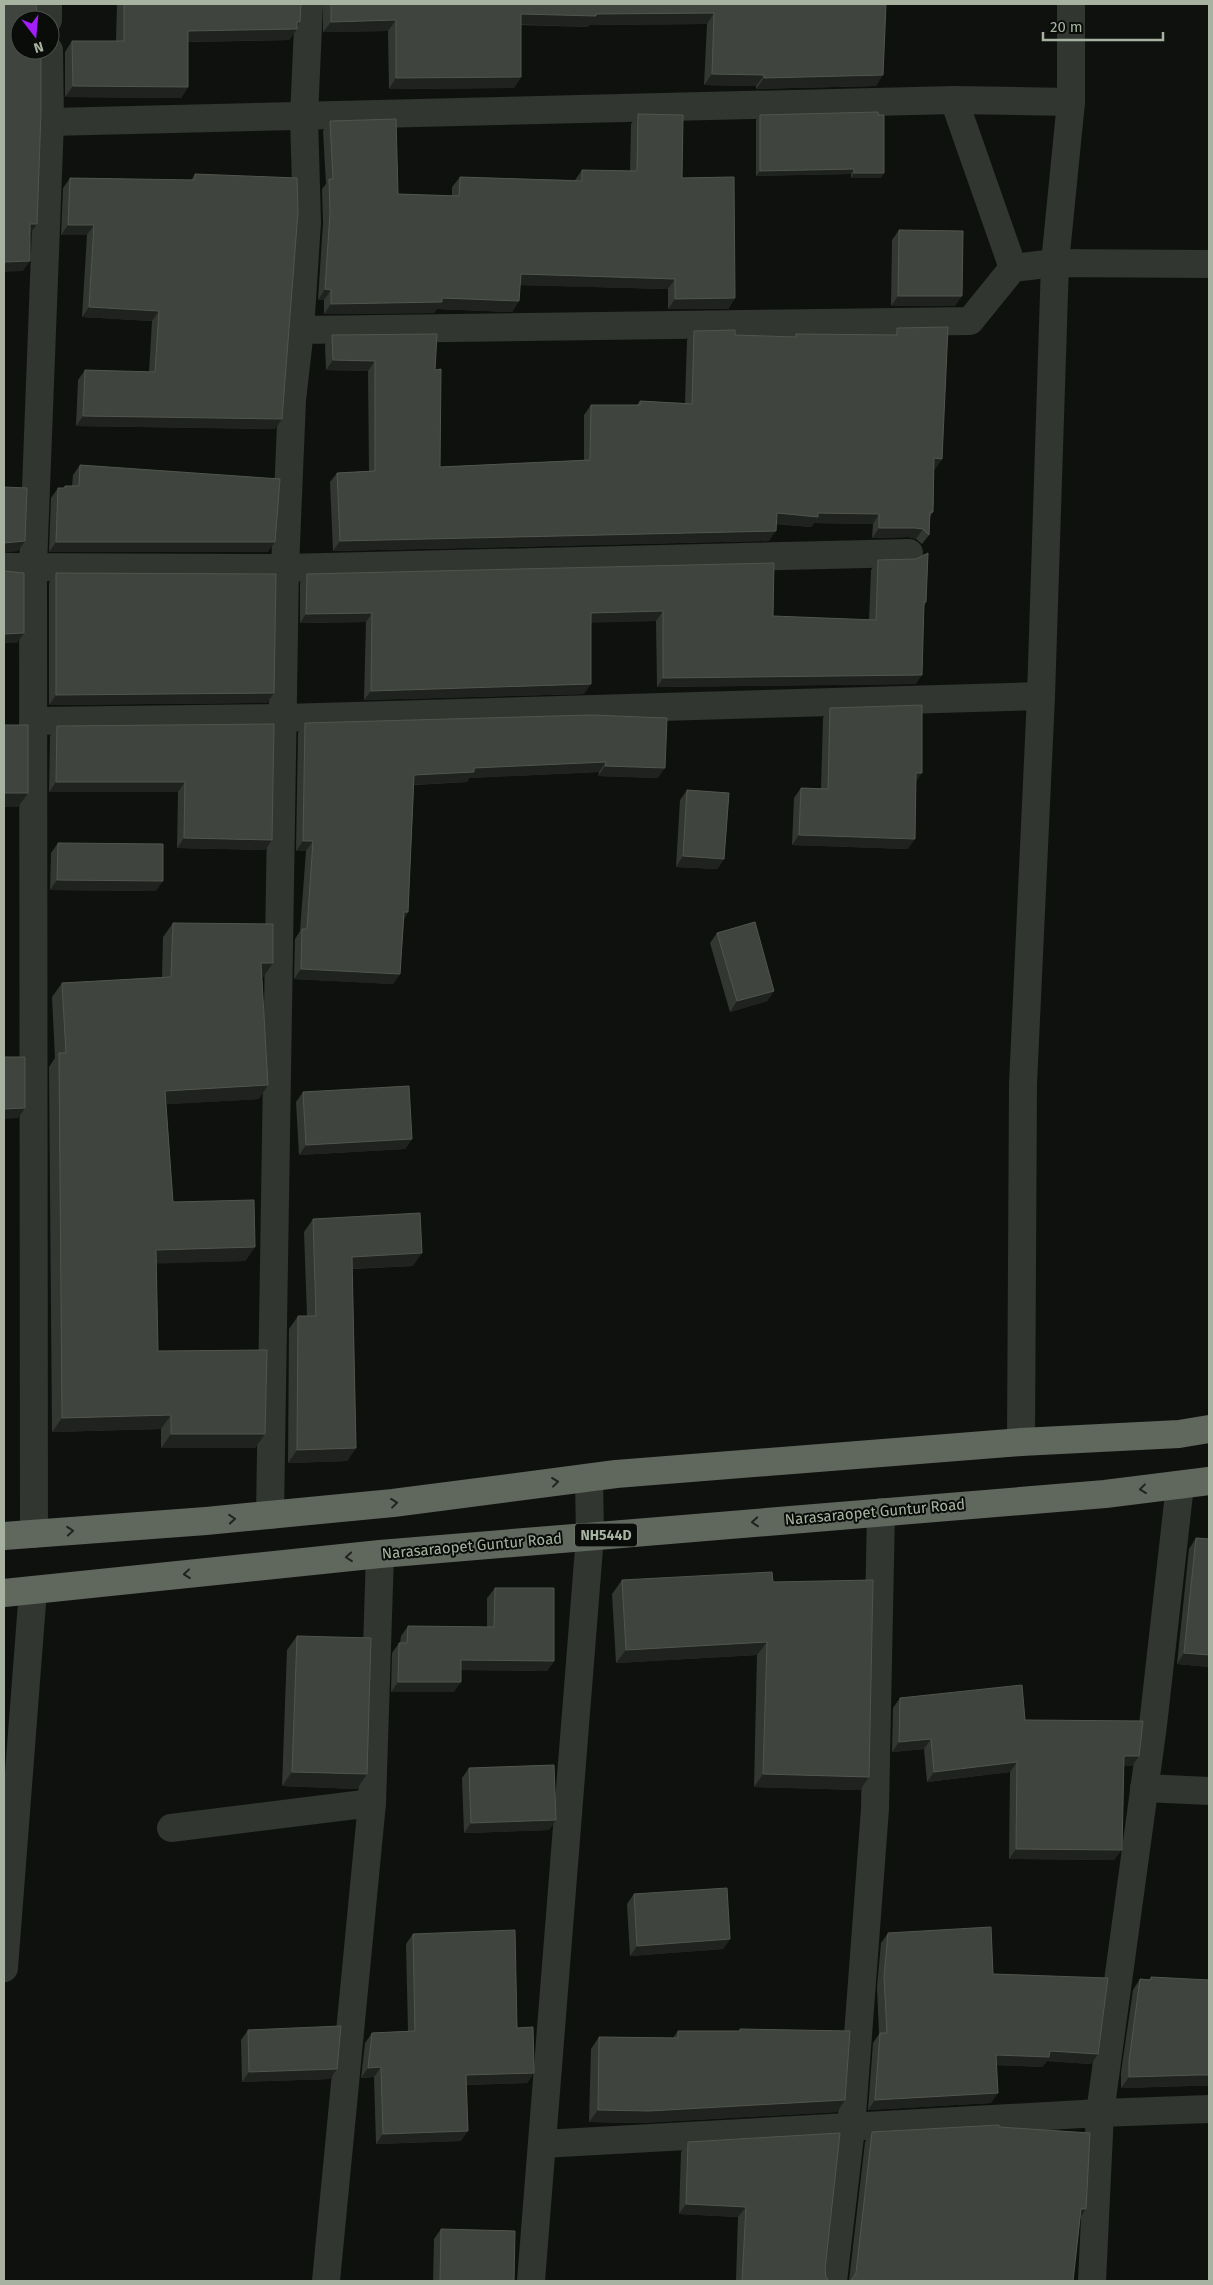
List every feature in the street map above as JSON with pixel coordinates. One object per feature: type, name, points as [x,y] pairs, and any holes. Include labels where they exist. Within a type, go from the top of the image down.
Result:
[{"type":"highway","points":[[4,1536],[270,1515],[392,1503],[589,1478],[1021,1442],[1179,1434],[1209,1429]]},
{"type":"highway","name":"Narasaraopet Guntur Road","points":[[4,1593],[380,1554],[1105,1494],[1209,1482]]},
{"type":"street","points":[[270,1515],[285,568],[292,400],[300,330],[307,222],[304,117],[309,4]]},
{"type":"street","points":[[1021,1442],[1023,1084],[1042,696],[1056,264],[1071,102],[1071,4]]},
{"type":"street","points":[[34,1534],[33,566],[50,122],[49,60]]},
{"type":"street","points":[[954,100],[1012,268]]},
{"type":"street","points":[[50,122],[954,100],[1071,102]]},
{"type":"street","points":[[300,330],[970,321],[1012,268],[1056,264],[1209,264]]},
{"type":"street","points":[[4,567],[285,568],[909,553]]},
{"type":"street","points":[[33,720],[284,718],[1042,696]]},
{"type":"street","points":[[531,2281],[590,1536],[589,1478]]},
{"type":"street","points":[[1092,2281],[1100,2113],[1144,1788],[1180,1485]]},
{"type":"street","points":[[833,2281],[850,2128],[874,1809],[881,1512]]},
{"type":"street","points":[[326,2281],[372,1803],[380,1554]]},
{"type":"street","points":[[4,1968],[33,1590]]},
{"type":"street","points":[[1144,1788],[1209,1791]]},
{"type":"street","points":[[170,1828],[372,1803]]},
{"type":"street","points":[[542,2144],[1100,2113],[1209,2109]]},
{"type":"building","points":[[4,4],[36,4],[36,10],[10,10],[10,60],[41,60],[37,224],[30,224],[30,261],[4,262]]},
{"type":"building","points":[[124,4],[301,4],[300,22],[297,22],[297,29],[188,31],[188,87],[73,86],[72,41],[124,41]]},
{"type":"building","points":[[331,4],[886,4],[883,75],[764,78],[764,75],[712,74],[714,13],[596,14],[596,16],[521,14],[521,77],[396,78],[396,20],[331,22]]},
{"type":"building","points":[[878,112],[878,115],[884,115],[884,173],[854,173],[854,169],[760,171],[760,115]]},
{"type":"building","points":[[638,114],[683,115],[682,178],[734,177],[735,298],[675,299],[675,279],[521,274],[519,301],[442,298],[442,302],[331,304],[331,290],[325,289],[330,213],[329,179],[333,179],[330,121],[396,119],[398,194],[459,196],[460,177],[582,181],[582,170],[637,171]]},
{"type":"building","points":[[195,174],[297,178],[298,212],[282,419],[83,416],[85,370],[155,372],[159,311],[89,307],[94,225],[68,225],[70,178],[195,180]]},
{"type":"building","points":[[899,230],[963,231],[962,296],[898,296]]},
{"type":"building","points":[[948,327],[942,459],[934,458],[933,512],[930,512],[929,535],[923,529],[879,528],[879,514],[818,513],[818,517],[777,513],[776,531],[340,541],[337,473],[375,471],[375,361],[333,360],[332,335],[437,334],[435,370],[441,369],[440,467],[590,460],[591,405],[640,405],[640,401],[692,404],[694,331],[735,330],[735,335],[796,337],[796,334],[897,335],[897,328]]},
{"type":"building","points":[[80,465],[280,479],[275,542],[56,542],[58,488],[79,486]]},
{"type":"building","points":[[4,487],[27,488],[25,541],[4,543]]},
{"type":"building","points":[[928,553],[926,602],[924,602],[922,675],[663,678],[663,611],[591,613],[591,684],[371,691],[372,613],[306,614],[307,574],[774,563],[773,616],[876,620],[878,560],[916,559]]},
{"type":"building","points":[[4,571],[24,573],[24,633],[4,634]]},
{"type":"building","points":[[56,573],[276,574],[274,693],[56,695]]},
{"type":"building","points":[[922,705],[922,773],[916,773],[915,839],[799,835],[801,788],[828,789],[830,708]]},
{"type":"building","points":[[591,715],[667,718],[665,768],[605,766],[606,762],[474,768],[474,772],[414,775],[408,912],[404,912],[400,974],[301,969],[302,929],[307,929],[313,841],[303,841],[305,723]]},
{"type":"building","points":[[274,724],[272,840],[184,838],[185,782],[56,782],[57,726]]},
{"type":"building","points":[[4,725],[28,725],[28,793],[4,793]]},
{"type":"building","points":[[687,790],[729,793],[724,859],[683,856]]},
{"type":"building","points":[[58,843],[163,844],[163,881],[57,880]]},
{"type":"building","points":[[755,922],[774,991],[737,1001],[717,933]]},
{"type":"building","points":[[173,923],[273,924],[273,963],[261,963],[268,1085],[165,1091],[173,1202],[254,1200],[255,1247],[156,1250],[158,1351],[267,1350],[265,1434],[171,1434],[171,1415],[62,1418],[59,1053],[66,1053],[62,983],[171,977]]},
{"type":"building","points":[[4,1057],[25,1057],[25,1108],[4,1109]]},
{"type":"building","points":[[409,1086],[412,1139],[306,1145],[303,1092]]},
{"type":"building","points":[[420,1213],[422,1253],[352,1257],[356,1448],[297,1450],[298,1316],[316,1316],[313,1219]]},
{"type":"building","points":[[1196,1538],[1209,1539],[1209,1655],[1184,1653]]},
{"type":"building","points":[[772,1572],[773,1582],[873,1580],[869,1777],[763,1774],[767,1642],[626,1650],[622,1580]]},
{"type":"building","points":[[495,1588],[554,1588],[554,1661],[461,1660],[461,1682],[398,1682],[399,1643],[407,1643],[408,1626],[494,1627]]},
{"type":"building","points":[[297,1636],[371,1638],[367,1774],[292,1772]]},
{"type":"building","points":[[1022,1685],[1025,1720],[1143,1721],[1139,1756],[1124,1756],[1122,1850],[1016,1849],[1017,1762],[934,1772],[931,1739],[899,1742],[900,1698]]},
{"type":"building","points":[[554,1765],[556,1820],[471,1823],[469,1768]]},
{"type":"building","points":[[727,1888],[730,1939],[637,1946],[634,1894]]},
{"type":"building","points":[[991,1927],[993,1974],[1108,1978],[1098,2054],[1050,2051],[1049,2057],[996,2055],[998,2093],[875,2100],[880,2033],[887,2033],[884,1977],[888,1933]]},
{"type":"building","points":[[515,1930],[517,2028],[533,2027],[534,2073],[466,2075],[468,2131],[383,2134],[381,2067],[368,2068],[372,2033],[415,2031],[413,1934]]},
{"type":"building","points":[[1151,1977],[1209,1980],[1209,2075],[1129,2077],[1129,2061],[1140,1979],[1151,1980]]},
{"type":"building","points":[[341,2026],[337,2069],[249,2072],[248,2030]]},
{"type":"building","points":[[740,2029],[850,2031],[845,2100],[649,2111],[598,2110],[599,2037],[678,2038],[678,2031],[740,2031]]},
{"type":"building","points":[[999,2125],[999,2127],[1090,2133],[1086,2209],[1081,2209],[1073,2281],[851,2281],[856,2273],[872,2132]]},
{"type":"building","points":[[840,2133],[825,2269],[826,2277],[829,2281],[742,2281],[746,2207],[686,2204],[688,2142]]},
{"type":"building","points":[[441,2229],[515,2231],[514,2281],[440,2281]]}]
